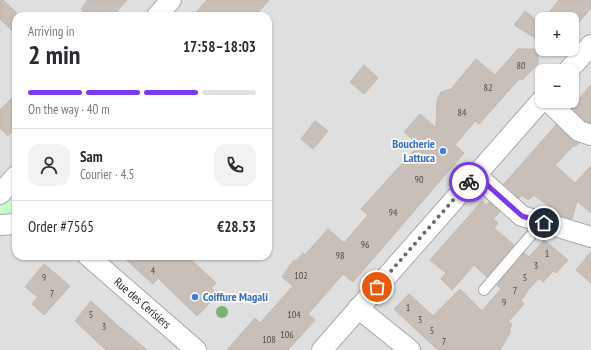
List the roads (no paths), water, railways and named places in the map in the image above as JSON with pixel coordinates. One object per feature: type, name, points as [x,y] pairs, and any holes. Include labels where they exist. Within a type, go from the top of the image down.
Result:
[{"type":"street","points":[[160,12],[171,0]]},
{"type":"street","points":[[574,64],[591,45]]},
{"type":"street","points":[[322,350],[535,108]]},
{"type":"street","points":[[555,108],[579,131],[591,135]]},
{"type":"street","points":[[476,175],[522,216],[591,237]]},
{"type":"street","points":[[0,194],[12,180]]},
{"type":"street","points":[[0,224],[12,224]]},
{"type":"street","name":"Rue des Cerisiers","points":[[93,260],[196,350]]},
{"type":"street","points":[[358,308],[410,350]]},
{"type":"lane","points":[[484,290],[538,227],[540,222]]},
{"type":"place","name":"Boucherie Lattuca","points":[[443,151]]},
{"type":"place","name":"Coiffure Magali","points":[[195,297]]}]
